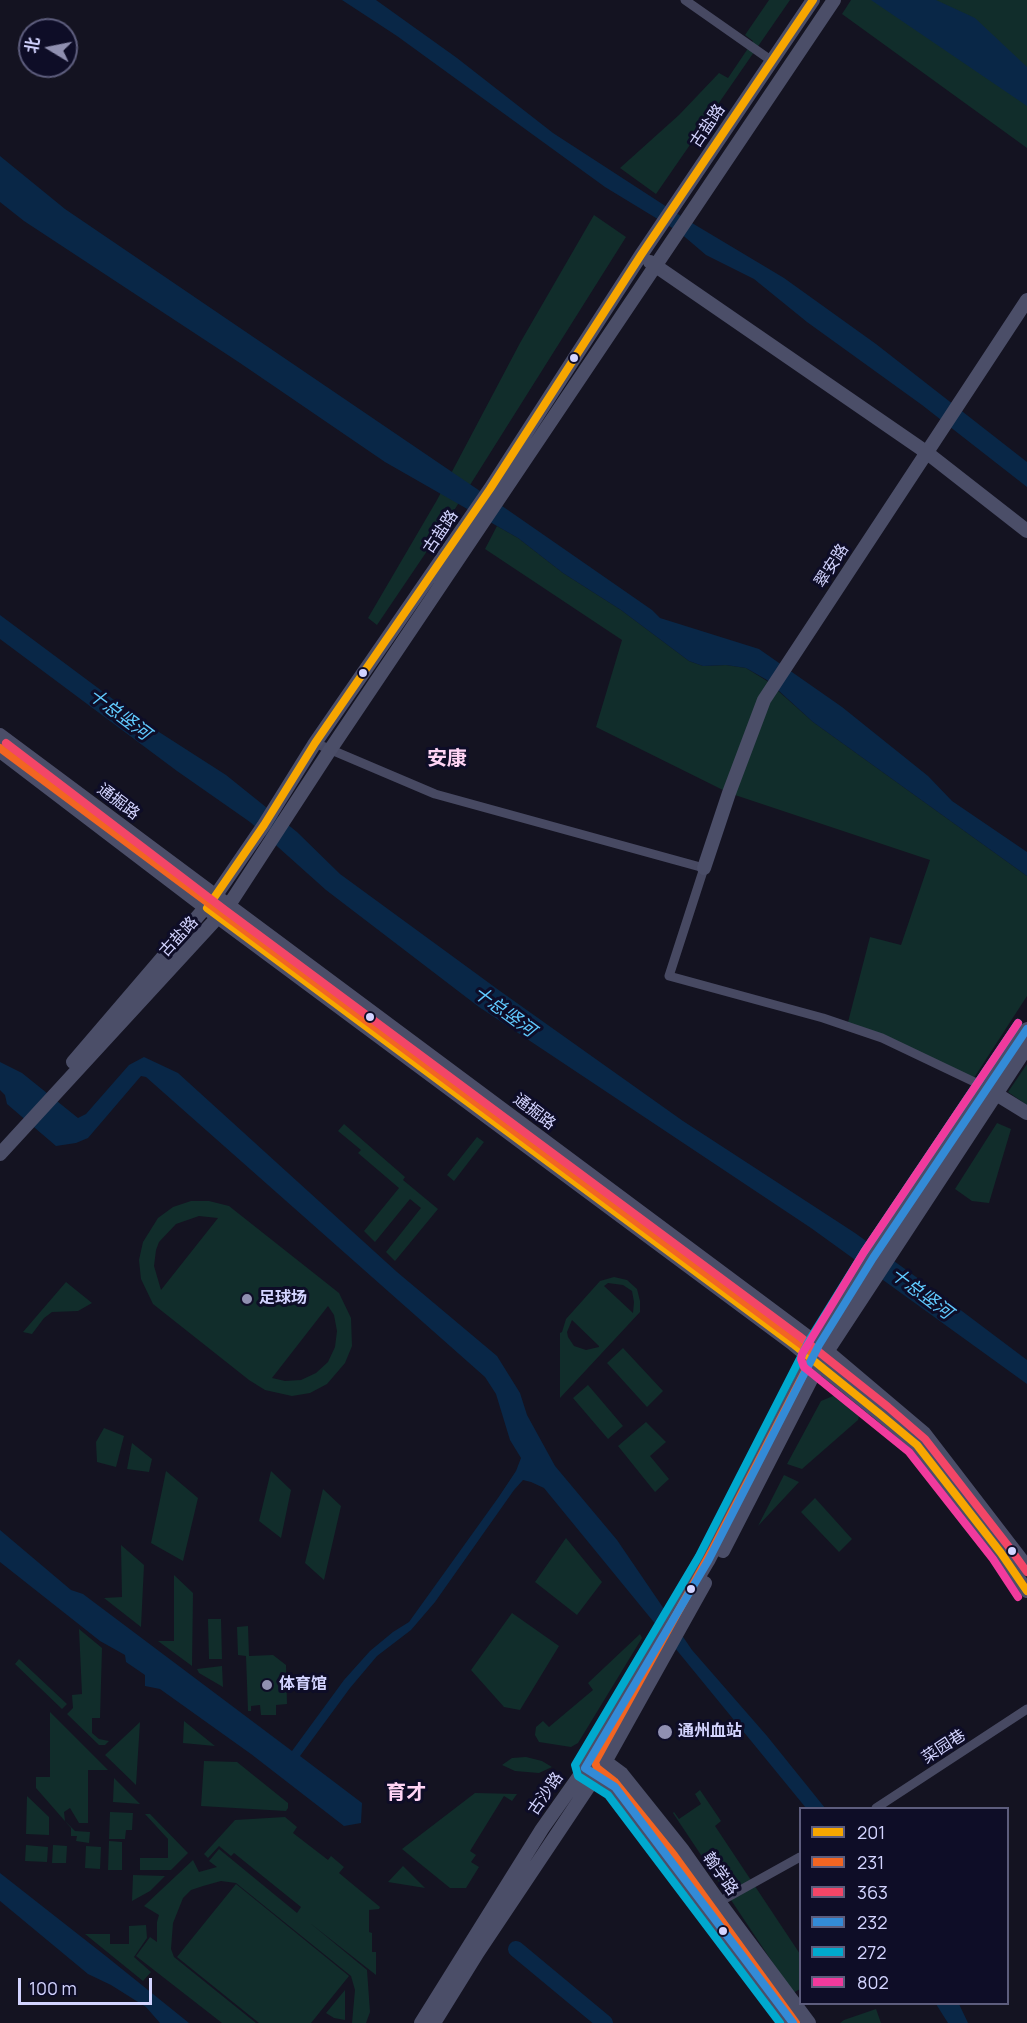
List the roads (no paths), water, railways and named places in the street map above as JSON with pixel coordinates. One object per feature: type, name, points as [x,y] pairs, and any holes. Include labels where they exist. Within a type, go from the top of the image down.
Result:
[{"type":"street","points":[[685,0],[772,61]]},
{"type":"street","name":"古盐路","points":[[496,493],[641,255],[813,0]]},
{"type":"street","name":"古盐路","points":[[54,1089],[229,905],[496,493],[656,266],[834,0]]},
{"type":"street","points":[[641,255],[926,452],[1027,531]]},
{"type":"street","name":"翠安路","points":[[704,868],[764,700],[1027,300]]},
{"type":"street","name":"古盐路","points":[[0,1155],[26,1121],[207,908],[277,805],[315,743],[476,523]]},
{"type":"street","name":"通掘路","points":[[0,735],[823,1348],[924,1432],[1027,1567]]},
{"type":"street","points":[[315,743],[435,794],[704,868],[669,976],[823,1018],[882,1038],[991,1091],[1027,1113]]},
{"type":"street","name":"通掘路","points":[[0,752],[815,1362],[917,1445],[979,1524],[1027,1591]]},
{"type":"street","points":[[823,1348],[991,1091],[1027,1029]]},
{"type":"street","points":[[991,1091],[1027,1047]]},
{"type":"street","name":"古盐路","points":[[0,1144],[26,1121]]},
{"type":"street","name":"古沙路","points":[[421,2023],[542,1829],[591,1771],[720,1557],[823,1348]]},
{"type":"street","name":"菜园巷","points":[[879,1807],[1027,1709]]},
{"type":"street","name":"翰学路","points":[[599,1758],[622,1774],[682,1849],[809,2023]]},
{"type":"street","points":[[434,2023],[591,1771]]},
{"type":"street","name":"翰学路","points":[[591,1771],[615,1787],[793,2023]]},
{"type":"street","points":[[719,1902],[799,1858]]},
{"type":"water","points":[[342,0],[376,0],[457,58],[553,133],[687,220],[784,278],[876,344],[1027,462],[1027,487],[922,405],[807,322],[754,279],[706,255],[679,232],[605,187],[397,36]]},
{"type":"water","points":[[871,0],[936,0],[975,18],[1027,67],[1027,106]]},
{"type":"water","points":[[0,156],[65,209],[505,508],[652,610],[660,618],[759,649],[842,707],[928,776],[952,801],[1027,852],[1027,876],[813,722],[767,680],[746,668],[726,665],[703,666],[689,661],[621,610],[563,573],[518,538],[385,462],[240,363],[24,221],[0,202]]},
{"type":"water","name":"十总竖河","points":[[0,615],[145,723],[226,775],[297,832],[340,874],[500,991],[683,1121],[855,1233],[930,1287],[1027,1360],[1027,1384],[811,1228],[479,1007],[326,890],[250,822],[177,771],[0,639]]},
{"type":"water","points":[[144,1057],[178,1073],[397,1272],[497,1356],[520,1393],[527,1415],[555,1466],[617,1540],[692,1650],[767,1736],[824,1807],[805,1807],[544,1488],[531,1482],[523,1480],[514,1490],[435,1602],[411,1630],[377,1656],[350,1688],[300,1756],[362,1803],[361,1823],[344,1826],[251,1754],[160,1689],[145,1686],[145,1675],[126,1662],[125,1655],[100,1641],[0,1562],[0,1530],[71,1590],[83,1594],[292,1751],[344,1680],[370,1651],[409,1622],[498,1498],[516,1471],[521,1458],[510,1440],[496,1394],[485,1377],[146,1077],[141,1076],[88,1138],[76,1143],[56,1146],[7,1104],[5,1095],[0,1090],[0,1062],[22,1073],[78,1118],[86,1114],[129,1065]]},
{"type":"water","points":[[0,1873],[189,2023],[160,2023],[146,2007],[111,1985],[88,1974],[0,1901]]},
{"type":"water","points":[[937,2005],[959,2005],[968,2023],[948,2023]]},
{"type":"waterway","points":[[516,1949],[605,2023]]},
{"type":"place","name":"足球场","points":[[247,1299]]},
{"type":"place","name":"体育馆","points":[[267,1685]]},
{"type":"place","name":"通州血站","points":[[665,1732]]},
{"type":"district","name":"安康","points":[[447,759]]},
{"type":"district","name":"育才","points":[[406,1793]]}]
